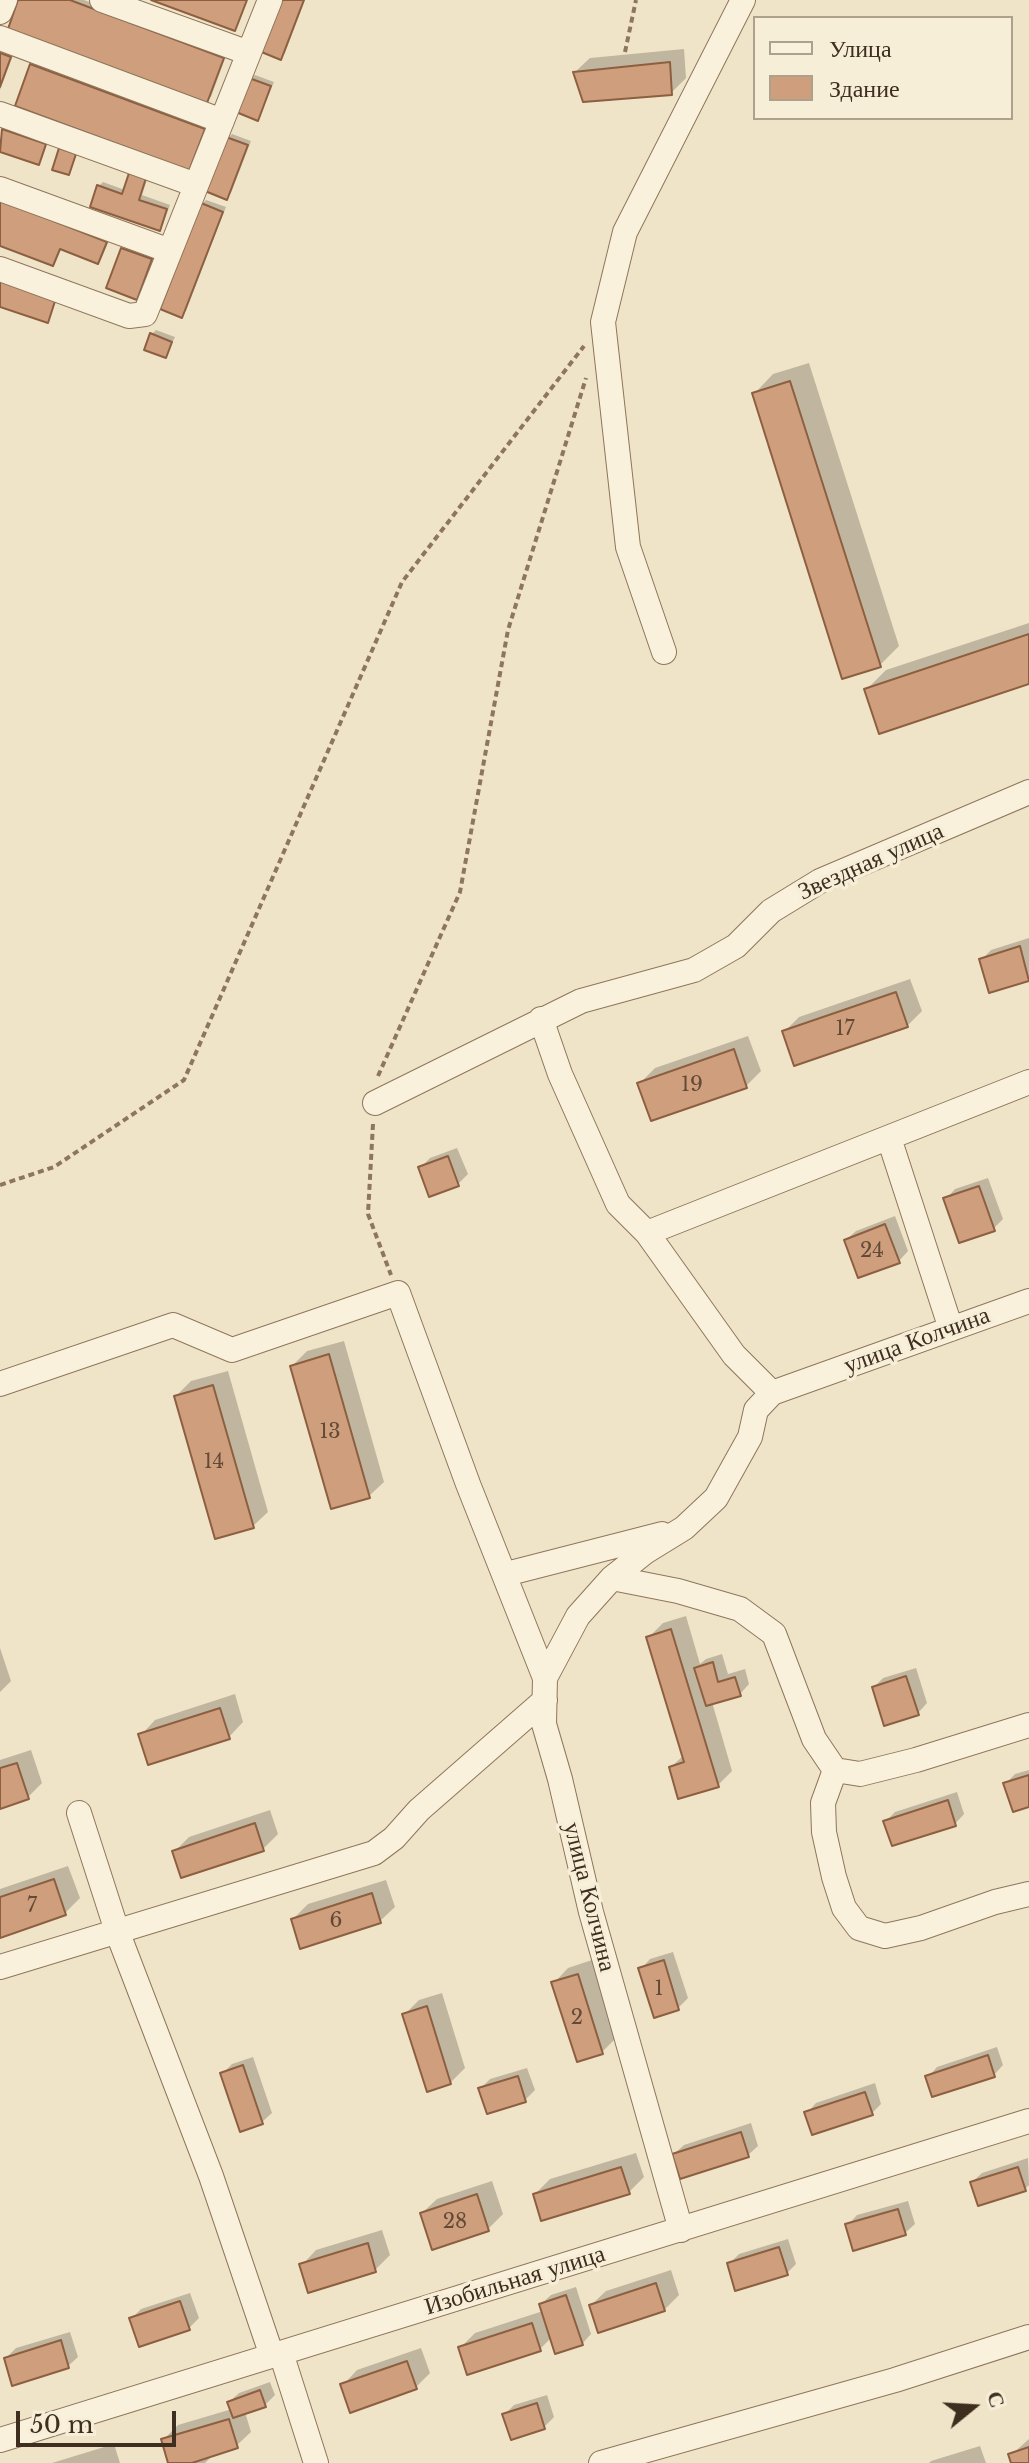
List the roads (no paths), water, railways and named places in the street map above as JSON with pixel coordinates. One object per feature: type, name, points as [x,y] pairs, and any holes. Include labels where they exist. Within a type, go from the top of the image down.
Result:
[{"type":"street","points":[[0,12],[5,0]]},
{"type":"street","points":[[102,0],[249,53]]},
{"type":"street","points":[[0,269],[129,316],[145,314],[270,0]]},
{"type":"street","points":[[664,652],[628,547],[603,322],[625,232],[743,0]]},
{"type":"street","points":[[0,38],[222,121]]},
{"type":"street","points":[[0,114],[196,185]]},
{"type":"street","points":[[0,189],[170,251]]},
{"type":"street","name":"Звездная улица","points":[[375,1103],[581,1001],[694,970],[736,946],[771,911],[820,881],[1029,792]]},
{"type":"street","points":[[0,1967],[374,1853],[394,1838],[545,1689],[578,1616],[612,1578],[645,1552],[684,1528],[716,1498],[750,1437],[756,1410],[772,1393],[734,1355],[647,1233],[618,1204],[560,1074],[541,1019]]},
{"type":"street","points":[[647,1233],[1029,1082]]},
{"type":"street","points":[[889,1138],[951,1329]]},
{"type":"street","name":"улица Колчина","points":[[0,1384],[173,1325],[232,1350],[398,1293],[468,1484],[506,1574],[545,1689],[544,1724],[591,1912],[681,2230]]},
{"type":"street","name":"улица Колчина","points":[[772,1393],[1029,1301]]},
{"type":"street","points":[[506,1574],[684,1528]]},
{"type":"street","points":[[612,1578],[678,1591],[740,1609],[774,1634],[814,1739],[835,1770],[860,1774],[1029,1725]]},
{"type":"street","points":[[835,1770],[823,1803],[824,1832],[844,1908],[859,1928],[885,1936],[1029,1894]]},
{"type":"street","points":[[79,1813],[117,1931],[316,2463]]},
{"type":"street","name":"Изобильная улица","points":[[0,2440],[1029,2121]]},
{"type":"street","points":[[601,2463],[895,2380],[1029,2337]]}]
